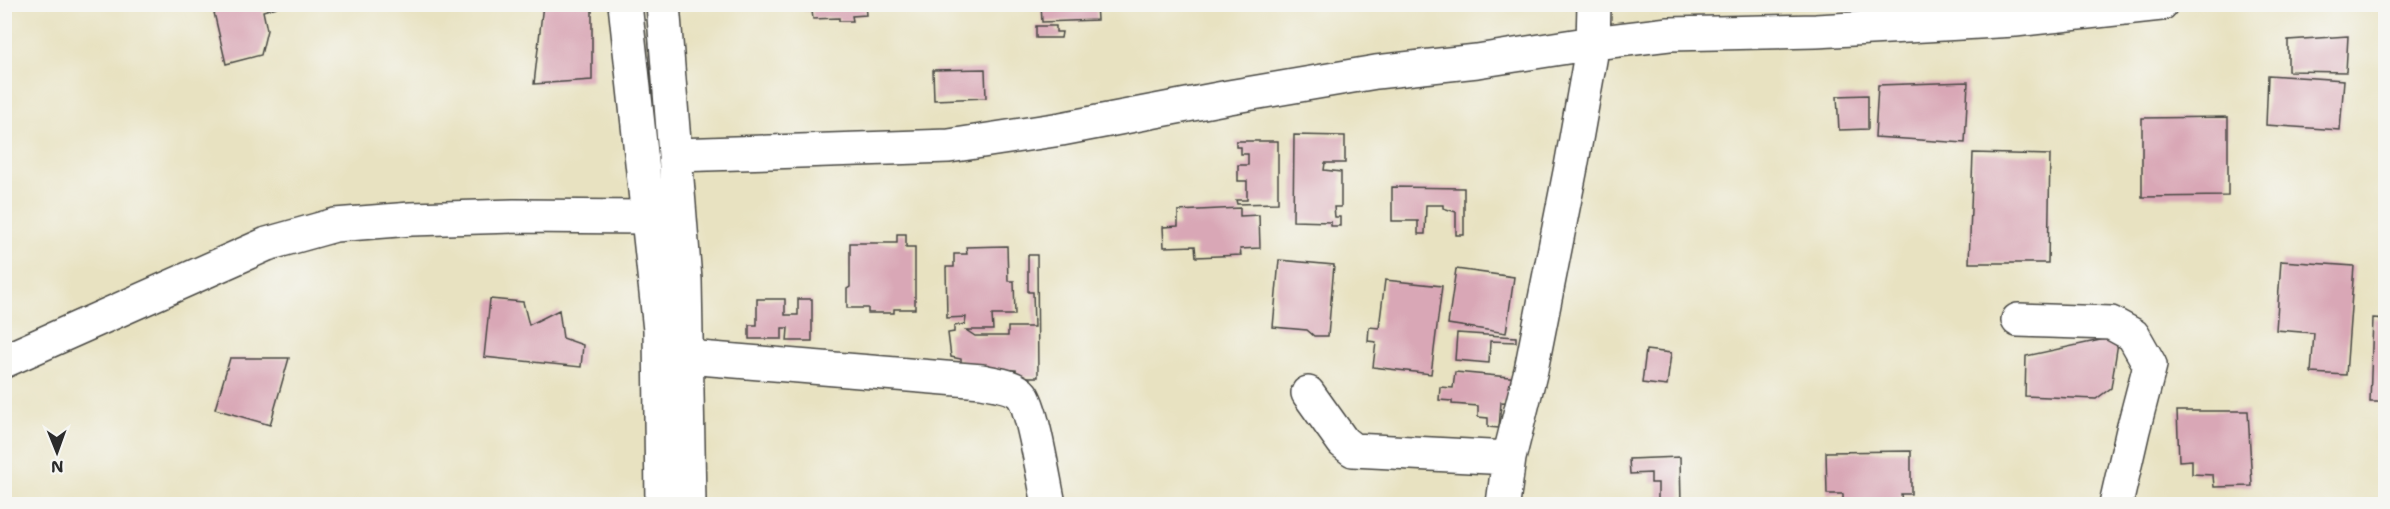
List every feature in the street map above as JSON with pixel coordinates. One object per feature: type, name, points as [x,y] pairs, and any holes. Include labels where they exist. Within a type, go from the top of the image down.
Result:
[{"type":"street","points":[[625,4],[660,330],[662,504]]},
{"type":"street","points":[[663,4],[685,280],[689,504]]},
{"type":"street","points":[[1503,504],[1509,458],[1533,359],[1571,167],[1593,43],[1594,4]]},
{"type":"street","points":[[676,155],[949,146],[1061,129],[1376,72],[1477,61],[1669,34],[1828,30],[2015,20],[2161,4]]},
{"type":"street","points":[[4,361],[267,244],[335,225],[411,219],[647,217]]},
{"type":"street","points":[[2018,320],[2111,323],[2133,335],[2150,365],[2116,504]]},
{"type":"street","points":[[687,357],[982,381],[1013,388],[1022,394],[1029,412],[1049,504]]},
{"type":"street","points":[[1308,393],[1343,442],[1353,450],[1509,458]]},
{"type":"building","points":[[212,4],[276,4],[277,7],[263,11],[267,30],[261,55],[226,64]]},
{"type":"building","points":[[543,4],[592,4],[592,80],[534,84]]},
{"type":"building","points":[[804,4],[865,4],[866,15],[852,16],[853,21],[839,21],[839,18],[813,19],[812,11],[804,11]]},
{"type":"building","points":[[1041,4],[1096,4],[1097,20],[1042,22]]},
{"type":"building","points":[[1036,26],[1056,26],[1056,32],[1062,32],[1061,38],[1036,38]]},
{"type":"building","points":[[2348,36],[2346,72],[2288,71],[2288,40]]},
{"type":"building","points":[[985,69],[986,98],[934,100],[933,70]]},
{"type":"building","points":[[2268,75],[2344,80],[2340,130],[2266,125]]},
{"type":"building","points":[[1968,82],[1965,143],[1875,137],[1878,85]]},
{"type":"building","points":[[1868,95],[1868,129],[1839,130],[1837,96]]},
{"type":"building","points":[[2228,117],[2228,196],[2142,197],[2142,118]]},
{"type":"building","points":[[1294,135],[1345,136],[1345,163],[1325,163],[1324,170],[1341,172],[1341,207],[1334,207],[1335,217],[1340,217],[1340,226],[1331,226],[1331,222],[1293,221]]},
{"type":"building","points":[[1236,141],[1278,141],[1278,203],[1237,204],[1236,200],[1247,200],[1247,181],[1238,181],[1238,165],[1248,165],[1248,154],[1241,154],[1241,147],[1236,147]]},
{"type":"building","points":[[1973,153],[2050,155],[2048,263],[1969,263]]},
{"type":"building","points":[[1392,187],[1464,188],[1464,235],[1456,235],[1456,212],[1443,208],[1443,205],[1426,205],[1425,234],[1418,234],[1418,221],[1392,221]]},
{"type":"building","points":[[1240,208],[1240,216],[1259,215],[1260,248],[1240,249],[1241,255],[1196,257],[1195,246],[1164,247],[1163,227],[1178,226],[1178,211]]},
{"type":"building","points":[[897,234],[906,234],[906,247],[915,247],[915,309],[894,309],[894,313],[868,313],[868,308],[847,308],[847,289],[850,287],[850,243],[897,243]]},
{"type":"building","points":[[1007,246],[1008,281],[1014,281],[1015,315],[992,315],[993,330],[966,330],[975,336],[1008,336],[1008,327],[1034,327],[1033,292],[1028,292],[1028,255],[1037,255],[1038,377],[1016,377],[1016,370],[985,371],[961,364],[961,359],[951,357],[948,333],[954,332],[954,326],[965,324],[966,317],[947,318],[946,267],[954,267],[954,254],[967,254],[966,247]]},
{"type":"building","points":[[1279,260],[1334,265],[1328,336],[1314,336],[1307,330],[1273,327]]},
{"type":"building","points":[[2281,261],[2354,266],[2346,375],[2311,373],[2314,333],[2276,330]]},
{"type":"building","points":[[1456,269],[1514,277],[1506,333],[1448,324]]},
{"type":"building","points":[[1385,280],[1442,286],[1431,374],[1373,367],[1376,342],[1368,341],[1369,327],[1379,328]]},
{"type":"building","points":[[490,299],[523,302],[529,325],[559,310],[563,338],[583,345],[581,367],[484,357]]},
{"type":"building","points":[[757,299],[785,299],[785,315],[798,315],[798,299],[812,299],[812,341],[787,341],[788,328],[782,328],[782,339],[749,339],[749,325],[757,325]]},
{"type":"building","points":[[2373,318],[2386,319],[2386,402],[2370,402]]},
{"type":"building","points":[[1457,333],[1516,337],[1516,342],[1490,341],[1489,363],[1455,360]]},
{"type":"building","points":[[2119,336],[2111,388],[2096,399],[2025,396],[2026,356]]},
{"type":"building","points":[[1646,350],[1671,353],[1667,386],[1642,383]]},
{"type":"building","points":[[230,358],[289,358],[270,425],[215,409]]},
{"type":"building","points":[[1455,372],[1520,378],[1518,403],[1501,402],[1499,428],[1488,427],[1488,418],[1478,417],[1478,406],[1452,404],[1452,401],[1439,400],[1440,387],[1453,388]]},
{"type":"building","points":[[2177,411],[2248,411],[2252,486],[2214,487],[2213,475],[2192,474],[2192,460],[2179,461]]},
{"type":"building","points":[[1911,451],[1911,494],[1901,494],[1902,504],[1843,504],[1843,494],[1827,494],[1826,452]]},
{"type":"building","points":[[1680,457],[1681,504],[1634,504],[1658,502],[1658,483],[1651,483],[1651,473],[1630,474],[1629,459]]}]
